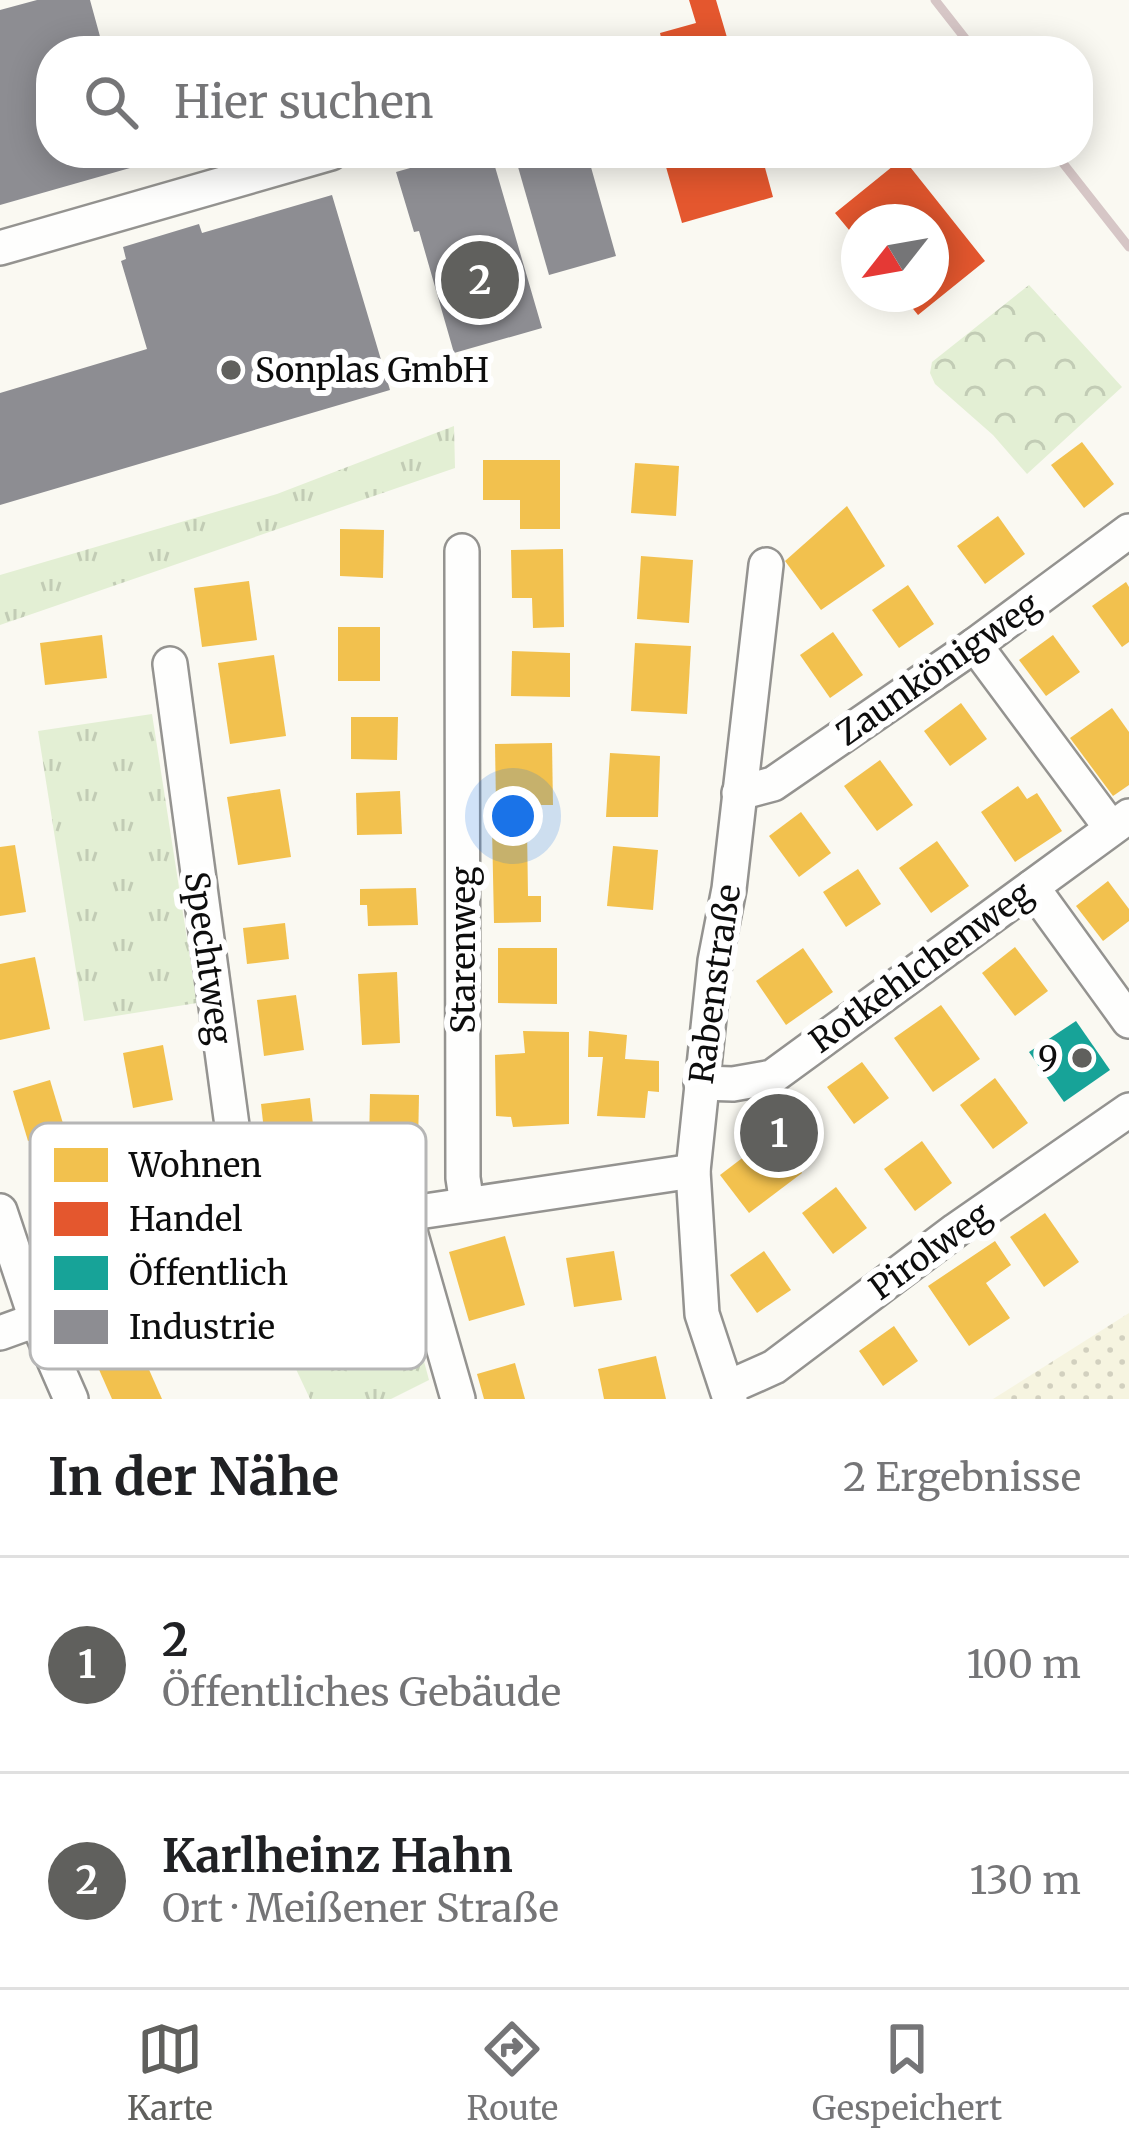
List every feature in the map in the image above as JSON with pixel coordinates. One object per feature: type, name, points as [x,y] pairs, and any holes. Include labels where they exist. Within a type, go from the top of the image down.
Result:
[{"type":"street","points":[[0,248],[279,168]]},
{"type":"street","name":"Zaunkönigweg","points":[[740,793],[773,784],[1129,531]]},
{"type":"street","name":"Starenweg","points":[[462,551],[463,1155],[467,1204]]},
{"type":"street","name":"Rabenstraße","points":[[730,1393],[701,1314],[693,1171],[766,565]]},
{"type":"street","points":[[974,645],[1120,822]]},
{"type":"street","name":"Spechtweg","points":[[170,664],[232,1123]]},
{"type":"street","name":"Rotkehlchenweg","points":[[701,1083],[733,1084],[772,1077],[1120,822]]},
{"type":"street","points":[[1032,886],[1129,1021]]},
{"type":"street","name":"Pirolweg","points":[[730,1393],[774,1367],[956,1230],[1129,1110]]},
{"type":"street","points":[[426,1211],[693,1171]]},
{"type":"street","points":[[0,1211],[30,1301]]},
{"type":"street","points":[[426,1287],[458,1399]]},
{"type":"street","points":[[0,1333],[30,1321]]},
{"type":"street","points":[[58,1369],[71,1399]]},
{"type":"shaded area","points":[[1129,1313],[1129,1399],[993,1399]]},
{"type":"green space","points":[[1029,285],[1122,387],[1027,474],[993,435],[935,384],[930,373],[932,362]]},
{"type":"green space","points":[[454,426],[455,468],[0,625],[0,575],[277,494]]},
{"type":"green space","points":[[152,714],[197,1003],[84,1021],[38,731]]},
{"type":"green space","points":[[296,1369],[426,1369],[429,1380],[391,1399],[310,1399]]},
{"type":"building: Wohnen","points":[[1082,442],[1114,484],[1084,508],[1051,465]]},
{"type":"building: Wohnen","points":[[483,460],[560,460],[560,529],[520,529],[520,500],[483,500]]},
{"type":"building: Wohnen","points":[[635,463],[679,466],[676,516],[631,513]]},
{"type":"building: Wohnen","points":[[847,506],[885,566],[821,610],[785,561]]},
{"type":"building: Wohnen","points":[[998,516],[1025,554],[985,584],[957,546]]},
{"type":"building: Wohnen","points":[[340,529],[384,530],[383,578],[340,576]]},
{"type":"building: Wohnen","points":[[563,549],[564,627],[533,628],[532,598],[512,598],[511,550]]},
{"type":"building: Wohnen","points":[[641,556],[693,560],[689,623],[637,619]]},
{"type":"building: Wohnen","points":[[249,581],[257,640],[202,647],[194,588]]},
{"type":"building: Wohnen","points":[[1126,582],[1129,642],[1122,647],[1092,606]]},
{"type":"building: Wohnen","points":[[908,585],[934,624],[899,648],[872,610]]},
{"type":"building: Wohnen","points":[[338,627],[380,627],[380,681],[338,681]]},
{"type":"building: Wohnen","points":[[833,632],[863,675],[830,698],[800,655]]},
{"type":"building: Wohnen","points":[[102,635],[107,678],[45,685],[40,643]]},
{"type":"building: Wohnen","points":[[1053,635],[1080,672],[1046,696],[1019,660]]},
{"type":"building: Wohnen","points":[[635,643],[691,646],[687,714],[631,711]]},
{"type":"building: Wohnen","points":[[512,651],[570,653],[570,697],[511,696]]},
{"type":"building: Wohnen","points":[[274,655],[286,736],[230,744],[218,663]]},
{"type":"building: Wohnen","points":[[961,703],[987,739],[950,766],[924,731]]},
{"type":"building: Wohnen","points":[[1112,708],[1129,732],[1129,785],[1113,796],[1070,738]]},
{"type":"building: Wohnen","points":[[351,717],[398,717],[397,760],[351,759]]},
{"type":"building: Wohnen","points":[[552,743],[553,805],[496,805],[495,744]]},
{"type":"building: Wohnen","points":[[610,753],[660,756],[658,817],[606,817]]},
{"type":"building: Wohnen","points":[[880,760],[913,805],[877,831],[844,786]]},
{"type":"building: Wohnen","points":[[1018,786],[1027,799],[1037,793],[1062,831],[1015,862],[981,812]]},
{"type":"building: Wohnen","points":[[280,789],[291,857],[238,865],[227,797]]},
{"type":"building: Wohnen","points":[[400,791],[402,834],[357,835],[356,793]]},
{"type":"building: Wohnen","points":[[801,812],[831,853],[799,877],[769,836]]},
{"type":"building: Wohnen","points":[[527,827],[528,896],[541,896],[541,922],[494,923],[492,828]]},
{"type":"building: Wohnen","points":[[937,841],[969,886],[931,913],[899,868]]},
{"type":"building: Wohnen","points":[[15,845],[26,912],[0,916],[0,847]]},
{"type":"building: Wohnen","points":[[613,846],[658,850],[653,910],[607,906]]},
{"type":"building: Wohnen","points":[[858,869],[881,904],[846,927],[823,892]]},
{"type":"building: Wohnen","points":[[1108,881],[1129,909],[1129,921],[1103,941],[1076,906]]},
{"type":"building: Wohnen","points":[[416,888],[418,925],[368,926],[360,889]]},
{"type":"building: Wohnen","points":[[285,923],[289,959],[247,964],[243,928]]},
{"type":"building: Wohnen","points":[[1015,947],[1048,991],[1015,1016],[982,973]]},
{"type":"building: Wohnen","points":[[498,948],[557,948],[557,1004],[498,1003]]},
{"type":"building: Wohnen","points":[[803,948],[833,992],[786,1025],[756,981]]},
{"type":"building: Wohnen","points":[[35,957],[50,1029],[0,1040],[0,964]]},
{"type":"building: Wohnen","points":[[397,972],[400,1043],[362,1045],[358,974]]},
{"type":"building: Wohnen","points":[[296,995],[304,1050],[264,1056],[257,1000]]},
{"type":"building: Wohnen","points":[[941,1005],[980,1059],[933,1092],[894,1038]]},
{"type":"building: Wohnen","points":[[523,1031],[569,1032],[569,1124],[513,1127],[511,1117],[496,1116],[495,1055],[525,1053]]},
{"type":"building: Wohnen","points":[[589,1031],[627,1035],[625,1059],[659,1061],[659,1092],[648,1091],[645,1118],[597,1116],[603,1057],[588,1057]]},
{"type":"building: Wohnen","points":[[163,1045],[173,1100],[133,1108],[123,1053]]},
{"type":"building: Wohnen","points":[[862,1062],[889,1098],[854,1124],[827,1087]]},
{"type":"building: Wohnen","points":[[995,1078],[1028,1123],[993,1149],[960,1105]]},
{"type":"building: Wohnen","points":[[50,1080],[63,1123],[30,1123],[28,1141],[13,1091]]},
{"type":"building: Wohnen","points":[[370,1094],[419,1095],[418,1123],[369,1123]]},
{"type":"building: Wohnen","points":[[310,1098],[313,1123],[263,1123],[261,1104]]},
{"type":"building: Wohnen","points":[[774,1134],[802,1173],[749,1213],[720,1175]]},
{"type":"building: Wohnen","points":[[922,1141],[952,1183],[915,1211],[884,1169]]},
{"type":"building: Wohnen","points":[[836,1187],[867,1228],[833,1254],[802,1213]]},
{"type":"building: Wohnen","points":[[1045,1213],[1079,1262],[1044,1287],[1010,1237]]},
{"type":"building: Wohnen","points":[[505,1236],[525,1305],[469,1321],[449,1252]]},
{"type":"building: Wohnen","points":[[995,1241],[1011,1265],[986,1283],[1010,1318],[969,1346],[928,1286]]},
{"type":"building: Wohnen","points":[[614,1251],[622,1300],[574,1307],[566,1258]]},
{"type":"building: Wohnen","points":[[764,1251],[791,1290],[757,1313],[730,1275]]},
{"type":"building: Wohnen","points":[[894,1326],[918,1361],[883,1386],[859,1351]]},
{"type":"building: Wohnen","points":[[656,1356],[666,1399],[604,1399],[598,1369]]},
{"type":"building: Wohnen","points":[[515,1363],[525,1399],[484,1399],[477,1374]]},
{"type":"building: Wohnen","points":[[99,1369],[149,1369],[162,1399],[112,1399]]},
{"type":"building: Handel","points":[[689,0],[716,0],[727,36],[661,36],[660,33],[696,23]]},
{"type":"building: Handel","points":[[666,168],[765,168],[773,197],[682,223]]},
{"type":"building: Handel","points":[[891,168],[911,168],[940,204],[846,204]]},
{"type":"building: Handel","points":[[949,216],[985,261],[949,290]]},
{"type":"building: Öffentlich","points":[[1076,1021],[1110,1070],[1064,1102],[1029,1052]]},
{"type":"building: Industrie","points":[[37,0],[90,0],[100,36],[36,36],[36,168],[130,168],[0,205],[0,10]]},
{"type":"building: Industrie","points":[[495,168],[542,328],[454,353],[419,231],[414,232],[396,172]]},
{"type":"building: Industrie","points":[[518,168],[591,168],[616,256],[549,275]]},
{"type":"building: Industrie","name":"Sonplas GmbH","points":[[332,195],[390,390],[0,505],[0,393],[147,349],[121,261],[126,259],[123,247],[199,224],[202,233]]},
{"type":"railway","points":[[935,0],[963,36]]},
{"type":"railway","points":[[1067,168],[1129,247]]},
{"type":"place","name":"Karlheinz Hahn","points":[[480,280]]},
{"type":"place","name":"Sonplas GmbH","points":[[231,370]]},
{"type":"place","name":"9","points":[[1082,1058]]},
{"type":"place","name":"2","points":[[779,1133]]}]
